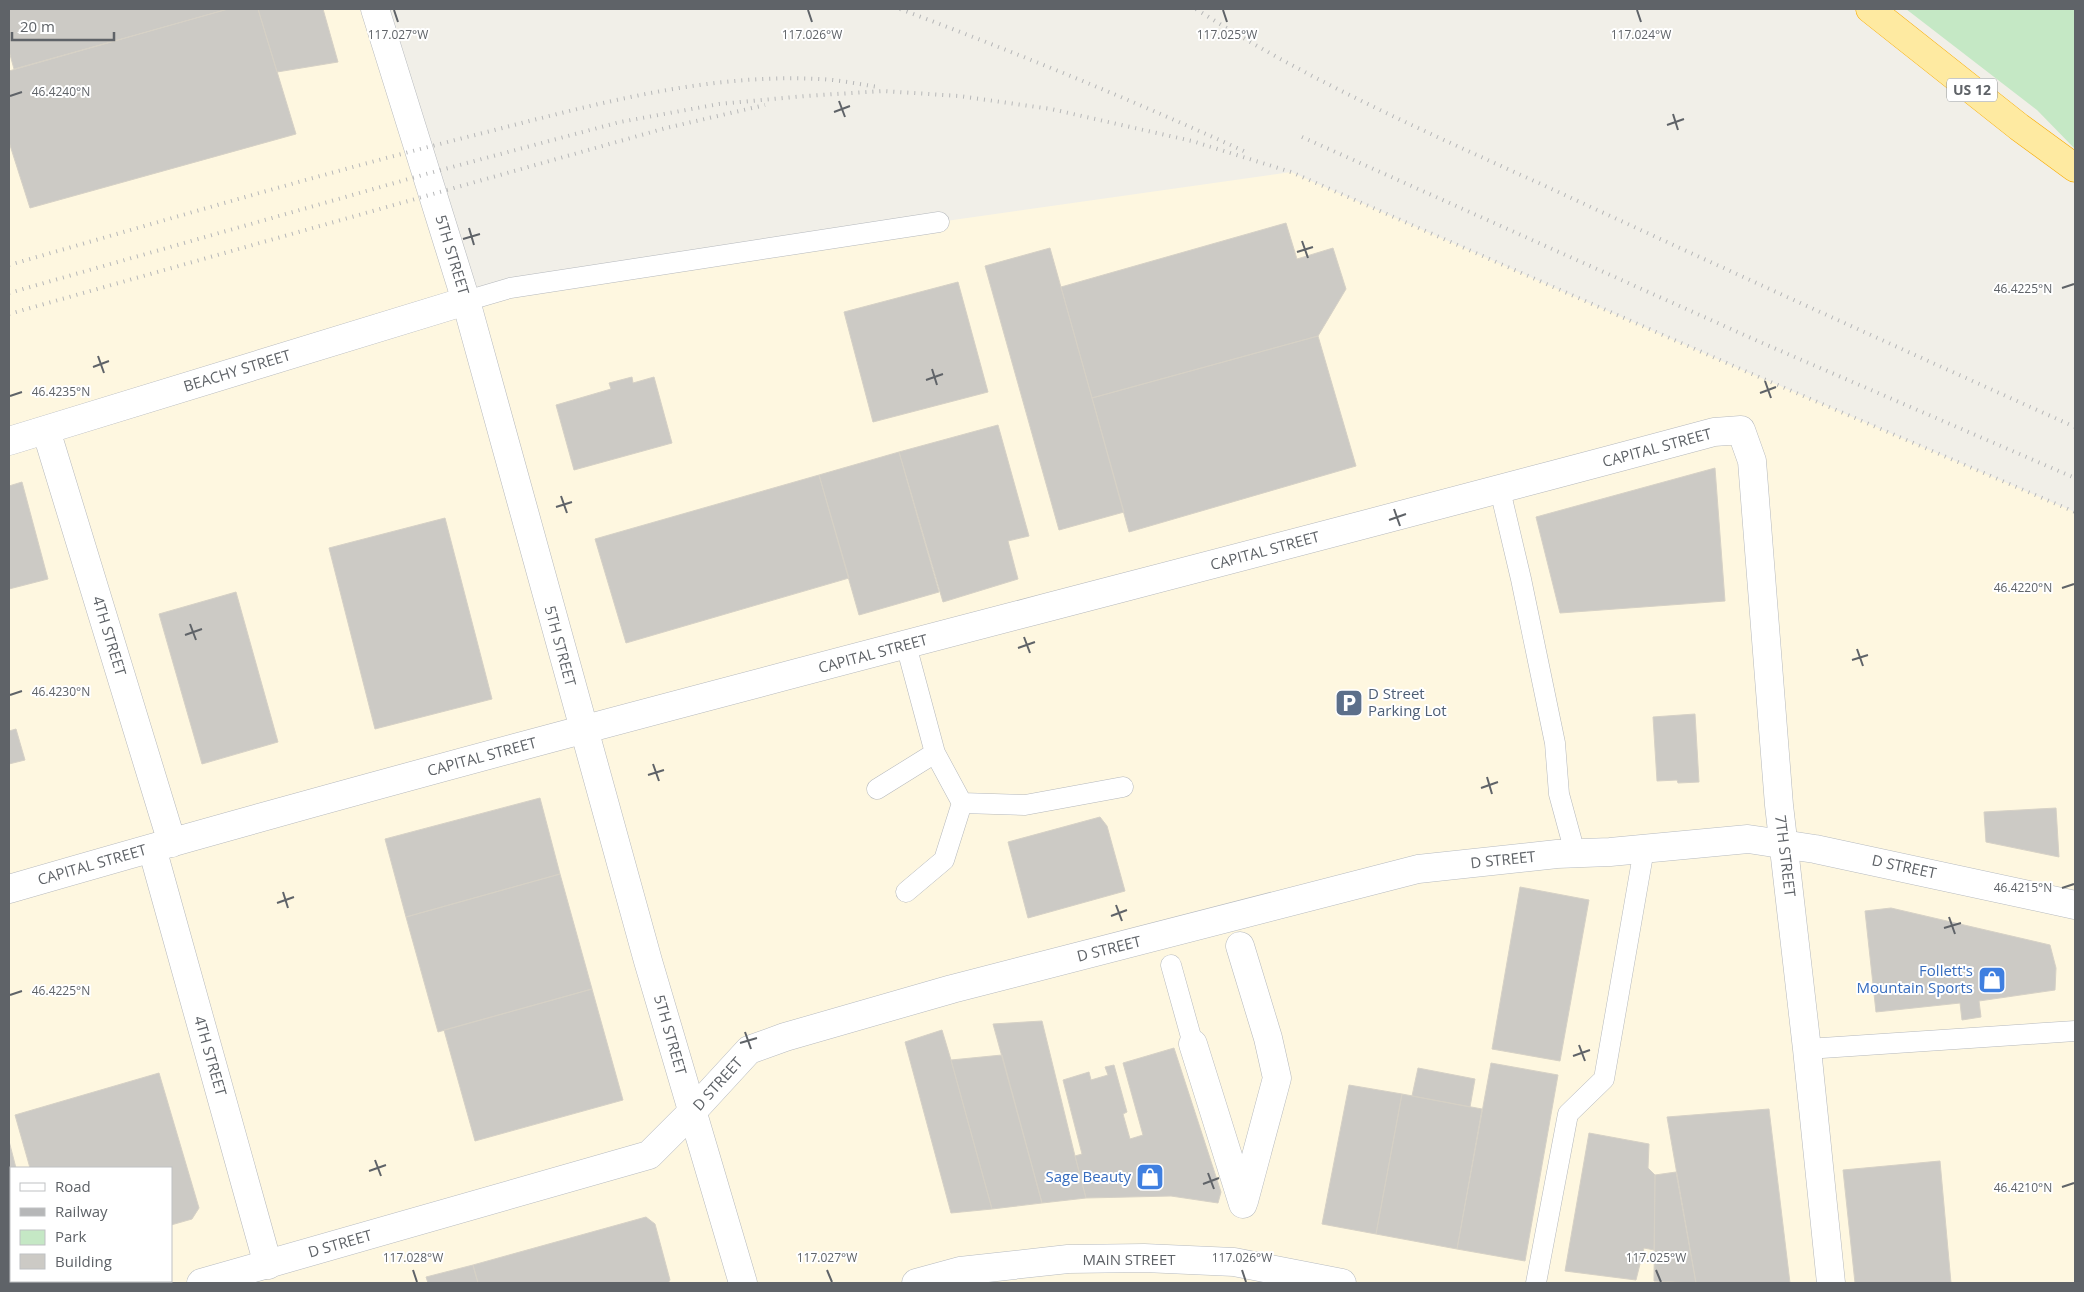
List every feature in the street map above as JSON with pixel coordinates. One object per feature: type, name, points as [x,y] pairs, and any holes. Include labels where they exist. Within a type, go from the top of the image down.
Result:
[{"type":"highway","name":"US 12","points":[[1870,9],[2019,127],[2075,168]]},
{"type":"street","name":"5TH STREET","points":[[375,9],[466,301],[583,730],[743,1283]]},
{"type":"street","name":"BEACHY STREET","points":[[9,441],[466,301]]},
{"type":"street","name":"4TH STREET","points":[[46,430],[162,845],[268,1265]]},
{"type":"street","name":"CAPITAL STREET","points":[[9,889],[162,845],[583,730],[1500,490],[1714,432],[1741,430]]},
{"type":"street","name":"7TH STREET","points":[[1741,430],[1752,460],[1765,641],[1784,844],[1831,1283]]},
{"type":"street","name":"D STREET","points":[[201,1283],[649,1155],[749,1050],[785,1037],[952,989],[1418,869],[1575,853],[1748,840],[1784,844],[1949,876],[2075,905]]},
{"type":"street","points":[[1193,1044],[1243,1207],[1277,1078],[1268,1038],[1240,946]]},
{"type":"street","name":"MAIN STREET","points":[[916,1283],[960,1271],[1068,1259],[1144,1258],[1234,1262],[1342,1283]]},
{"type":"lane","points":[[466,301],[510,288],[939,222]]},
{"type":"lane","points":[[1500,490],[1555,743],[1559,794],[1575,853]]},
{"type":"lane","points":[[906,645],[935,753],[962,803],[944,860],[906,892]]},
{"type":"lane","points":[[877,789],[935,753]]},
{"type":"lane","points":[[962,803],[1025,805],[1123,787]]},
{"type":"lane","points":[[1536,1283],[1568,1114],[1604,1079],[1644,849]]},
{"type":"lane","points":[[1171,964],[1193,1044]]},
{"type":"lane","points":[[1807,1049],[2075,1031]]},
{"type":"shaded area","points":[[9,9],[375,9],[466,301],[939,222],[1291,172],[1745,371],[2075,512],[2075,1283],[9,1283]]},
{"type":"green space","points":[[1906,9],[2075,9],[2075,149],[2037,110]]},
{"type":"building","points":[[9,9],[228,9],[14,69],[9,51]]},
{"type":"building","points":[[228,9],[258,9],[296,134],[30,208],[9,142],[9,71]]},
{"type":"building","points":[[258,9],[323,9],[338,62],[277,72]]},
{"type":"building","points":[[1286,223],[1297,259],[1333,248],[1346,289],[1318,336],[1092,398],[1061,287]]},
{"type":"building","points":[[1050,248],[1124,512],[1059,530],[985,266]]},
{"type":"building","points":[[958,282],[988,392],[873,422],[844,312]]},
{"type":"building","points":[[1318,336],[1356,466],[1129,532],[1092,398]]},
{"type":"building","points":[[632,377],[633,383],[654,377],[672,443],[574,470],[556,405],[611,389],[609,383]]},
{"type":"building","points":[[998,425],[1029,536],[1008,541],[1018,579],[943,602],[899,452]]},
{"type":"building","points":[[899,452],[939,592],[859,615],[819,475]]},
{"type":"building","points":[[1715,468],[1725,601],[1560,613],[1536,517]]},
{"type":"building","points":[[819,475],[849,578],[626,643],[595,539]]},
{"type":"building","points":[[22,482],[48,579],[9,589],[9,486]]},
{"type":"building","points":[[445,518],[492,699],[375,729],[329,548]]},
{"type":"building","points":[[236,592],[278,742],[202,764],[159,614]]},
{"type":"building","points":[[1695,714],[1699,782],[1657,781],[1653,717]]},
{"type":"building","points":[[16,729],[25,760],[9,764],[9,731]]},
{"type":"building","points":[[540,798],[560,874],[406,917],[385,839]]},
{"type":"building","points":[[2056,808],[2059,857],[1986,842],[1984,812]]},
{"type":"building","points":[[1100,817],[1107,826],[1125,891],[1028,918],[1008,842]]},
{"type":"building","points":[[560,874],[592,989],[438,1032],[406,917]]},
{"type":"building","points":[[1520,887],[1589,900],[1560,1061],[1492,1049]]},
{"type":"building","points":[[1891,908],[2050,945],[2056,968],[2055,990],[1979,1001],[1981,1017],[1962,1020],[1960,1003],[1876,1012],[1865,911]]},
{"type":"building","points":[[592,989],[623,1100],[475,1141],[444,1030]]},
{"type":"building","points":[[1042,1021],[1086,1198],[1042,1203],[993,1024]]},
{"type":"building","points":[[942,1030],[992,1209],[951,1213],[905,1042]]},
{"type":"building","points":[[1174,1048],[1221,1192],[1218,1203],[1171,1196],[1086,1198],[1075,1156],[1082,1154],[1063,1080],[1089,1072],[1091,1080],[1108,1075],[1105,1067],[1114,1065],[1127,1112],[1123,1114],[1130,1139],[1143,1135],[1123,1063]]},
{"type":"building","points":[[1002,1055],[1042,1203],[992,1209],[951,1060]]},
{"type":"building","points":[[1491,1063],[1558,1075],[1525,1261],[1457,1249]]},
{"type":"building","points":[[1418,1068],[1475,1079],[1470,1107],[1412,1096]]},
{"type":"building","points":[[159,1073],[199,1208],[192,1219],[172,1225],[172,1167],[30,1167],[15,1115]]},
{"type":"building","points":[[1349,1085],[1402,1094],[1376,1234],[1322,1224]]},
{"type":"building","points":[[1402,1094],[1482,1109],[1457,1249],[1376,1234]]},
{"type":"building","points":[[1769,1109],[1790,1283],[1696,1283],[1667,1117]]},
{"type":"building","points":[[1589,1133],[1649,1144],[1648,1168],[1655,1175],[1654,1250],[1644,1248],[1636,1280],[1565,1271]]},
{"type":"building","points":[[9,1141],[16,1167],[10,1167],[9,1270]]},
{"type":"building","points":[[1940,1161],[1951,1283],[1855,1283],[1843,1170]]},
{"type":"building","points":[[1676,1172],[1696,1283],[1654,1281],[1655,1175]]},
{"type":"building","points":[[646,1217],[655,1224],[670,1280],[668,1283],[478,1283],[473,1265]]},
{"type":"building","points":[[473,1265],[478,1283],[428,1283],[426,1277]]},
{"type":"railway","points":[[900,9],[1074,78],[1246,152]]},
{"type":"railway","points":[[1196,9],[1283,60],[1372,106],[2075,427]]},
{"type":"railway","points":[[9,265],[355,166],[557,114],[644,94],[731,81],[775,79],[827,80],[878,87]]},
{"type":"railway","points":[[9,293],[426,174],[620,122],[719,104],[805,96],[883,91],[959,96],[1051,109],[1192,141],[1291,172],[1745,371],[2075,512]]},
{"type":"railway","points":[[9,314],[666,128],[765,105]]},
{"type":"railway","points":[[1302,137],[1760,342],[2075,478]]},
{"type":"place","name":"D Street Parking Lot","points":[[1349,703]]},
{"type":"place","name":"Follett's Mountain Sports","points":[[1992,980]]},
{"type":"place","name":"Sage Beauty","points":[[1150,1177]]}]
